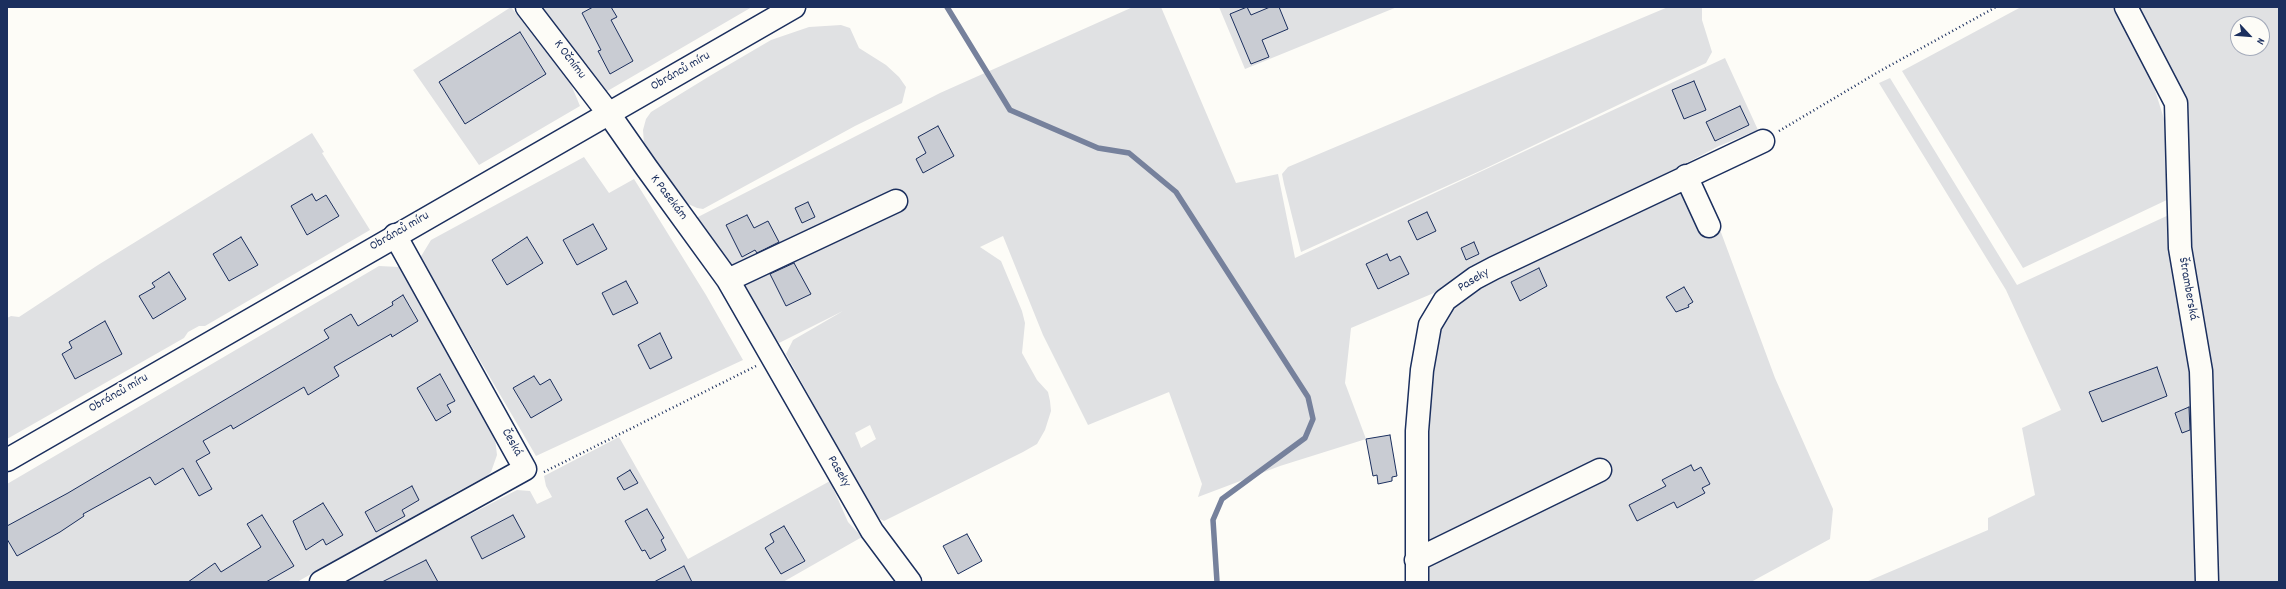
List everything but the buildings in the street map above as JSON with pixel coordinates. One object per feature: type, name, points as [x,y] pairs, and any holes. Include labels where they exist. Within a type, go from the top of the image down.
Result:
[{"type":"street","name":"K Očnímu","points":[[527,7],[609,114]]},
{"type":"street","name":"Obránců míru","points":[[7,460],[395,235],[794,7]]},
{"type":"street","name":"Štramberská","points":[[2126,7],[2176,103],[2180,248],[2201,371],[2207,582]]},
{"type":"street","name":"K Pasekám","points":[[609,114],[728,280],[773,358]]},
{"type":"street","name":"Paseky","points":[[1417,582],[1418,416],[1426,345],[1430,325],[1437,311],[1445,300],[1475,278],[1763,140]]},
{"type":"street","points":[[1686,176],[1709,226]]},
{"type":"street","points":[[728,280],[896,201]]},
{"type":"street","name":"Česká","points":[[321,582],[525,469],[395,235]]},
{"type":"street","name":"Paseky","points":[[773,358],[872,531],[910,582]]},
{"type":"street","points":[[1416,560],[1600,470]]},
{"type":"path","points":[[1763,140],[1880,71],[1996,7]]},
{"type":"path","points":[[525,469],[540,474],[773,358]]},
{"type":"shaded area","points":[[511,7],[570,82],[580,106],[479,165],[413,70]]},
{"type":"shaded area","points":[[540,7],[752,7],[604,93]]},
{"type":"shaded area","points":[[1133,7],[1161,7],[1236,183],[1278,174],[1295,258],[1725,58],[1758,130],[1719,146],[1448,287],[1351,328],[1345,383],[1366,439],[1280,466],[1198,497],[1202,484],[1169,392],[1088,425],[1043,335],[1003,236],[980,247],[1001,261],[1022,311],[1025,323],[1022,353],[1037,380],[1048,392],[1050,401],[1051,411],[1045,430],[1037,444],[1023,452],[884,521],[876,517],[786,354],[793,340],[843,311],[779,343],[741,287],[793,260],[734,275],[696,218],[940,93]],"holes":[[[870,425],[876,439],[861,448],[855,433]]]},
{"type":"shaded area","points":[[1219,7],[1397,7],[1245,69]]},
{"type":"shaded area","points":[[1668,7],[1702,7],[1702,20],[1712,52],[1706,63],[1482,170],[1301,252],[1282,174],[1288,167]]},
{"type":"shaded area","points":[[2021,7],[2117,7],[2154,87],[2164,119],[2169,144],[2171,198],[2023,268],[1902,71]]},
{"type":"shaded area","points":[[2132,7],[2279,7],[2279,582],[2215,582],[2187,249],[2183,103]]},
{"type":"shaded area","points":[[841,25],[850,28],[859,48],[886,65],[899,77],[906,87],[902,103],[855,126],[703,209],[684,202],[644,144],[643,130],[646,119],[651,112],[771,40],[809,27]]},
{"type":"shaded area","points":[[1890,78],[2017,285],[2171,214],[2191,333],[2198,582],[1866,582],[1988,530],[1988,518],[2035,495],[2022,428],[2061,410],[2006,290],[1879,83]]},
{"type":"shaded area","points":[[312,133],[324,152],[322,153],[370,230],[205,326],[199,326],[188,332],[184,338],[7,439],[7,318],[11,316],[19,317],[98,265]]},
{"type":"shaded area","points":[[584,157],[609,193],[634,179],[706,295],[743,360],[536,456],[420,258],[431,240]]},
{"type":"shaded area","points":[[1699,173],[1775,378],[1833,509],[1830,539],[1751,582],[1424,582],[1424,424],[1440,324],[1463,295]]},
{"type":"shaded area","points":[[379,266],[399,267],[495,438],[497,455],[491,472],[487,476],[449,496],[451,500],[364,544],[297,582],[7,582],[7,484]]},
{"type":"shaded area","points":[[619,437],[688,559],[830,481],[848,522],[862,537],[783,582],[340,582],[517,490],[530,491],[537,504],[552,497],[546,486],[544,476]]},
{"type":"waterway","points":[[947,7],[1010,110],[1098,148],[1129,153],[1176,192],[1308,397],[1313,419],[1305,438],[1222,499],[1213,520],[1217,582]]}]
